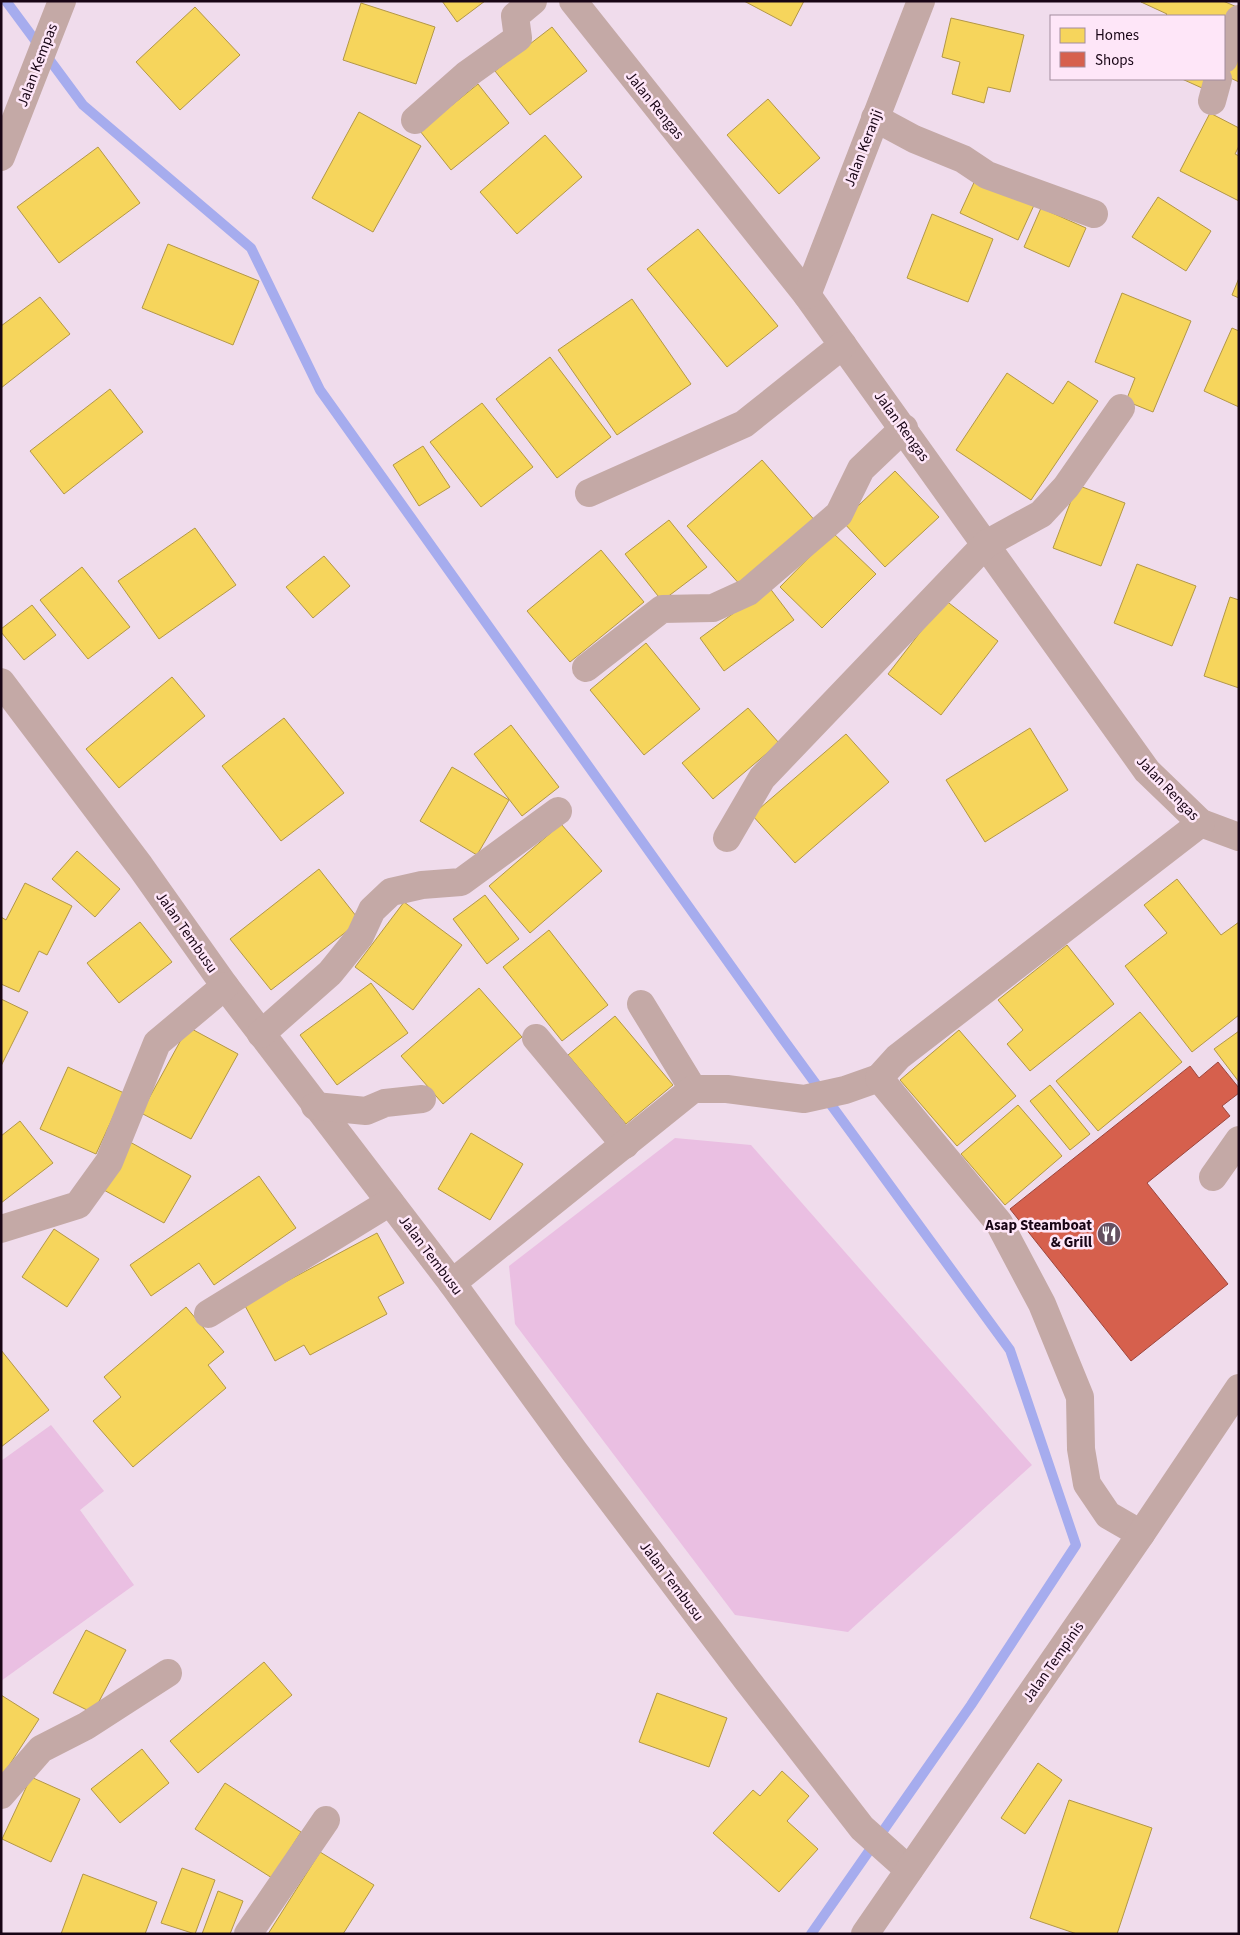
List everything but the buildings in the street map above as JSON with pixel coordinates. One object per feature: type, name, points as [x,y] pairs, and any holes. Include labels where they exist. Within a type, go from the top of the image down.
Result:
[{"type":"street","name":"Jalan Kempas","points":[[3,149],[62,1]]},
{"type":"street","points":[[415,120],[466,75],[518,38],[516,16],[533,1]]},
{"type":"street","name":"Jalan Rengas","points":[[573,1],[807,295],[904,428],[1147,771],[1201,823],[1239,837]]},
{"type":"street","name":"Jalan Keranji","points":[[807,295],[921,1]]},
{"type":"street","points":[[1225,56],[1239,19]]},
{"type":"street","points":[[875,118],[914,139],[963,159],[987,175],[1050,196],[1094,214]]},
{"type":"street","points":[[589,493],[744,424],[843,344]]},
{"type":"street","points":[[727,838],[762,778],[986,544],[1040,514],[1066,487],[1121,408]]},
{"type":"street","points":[[586,668],[662,609],[713,608],[748,592],[839,514],[861,469],[904,428]]},
{"type":"street","name":"Jalan Tembusu","points":[[1,682],[140,866],[260,1034],[452,1283],[574,1451],[862,1828],[909,1870]]},
{"type":"street","points":[[260,1034],[330,973],[360,936],[372,910],[391,892],[422,884],[461,882],[558,811]]},
{"type":"street","points":[[452,1283],[693,1089],[727,1089],[804,1099],[845,1090],[879,1078],[898,1056],[1201,823]]},
{"type":"street","points":[[1,1229],[78,1205],[109,1162],[157,1044],[225,986]]},
{"type":"street","points":[[641,1004],[693,1089]]},
{"type":"street","points":[[536,1038],[625,1145]]},
{"type":"street","points":[[879,1078],[999,1223],[1042,1304],[1080,1397],[1081,1449],[1087,1484],[1108,1515],[1141,1534]]},
{"type":"street","points":[[315,1106],[366,1111],[385,1103],[422,1099]]},
{"type":"street","points":[[1213,1177],[1239,1140]]},
{"type":"street","points":[[208,1314],[390,1202]]},
{"type":"street","name":"Jalan Tempinis","points":[[865,1934],[1141,1534],[1239,1388]]},
{"type":"street","points":[[1,1795],[41,1749],[86,1726],[168,1673]]},
{"type":"street","points":[[248,1934],[326,1820]]},
{"type":"shaded area","points":[[675,1138],[751,1145],[1032,1465],[848,1632],[735,1615],[515,1324],[509,1266]]},
{"type":"shaded area","points":[[51,1425],[104,1491],[80,1510],[134,1585],[1,1681],[1,1461]]},
{"type":"waterway","points":[[6,1],[83,105],[251,248],[320,390],[783,1039],[1010,1350],[1076,1545],[971,1705],[811,1934]]},
{"type":"place","name":"Asap Steamboat & Grill","points":[[1109,1234]]}]
